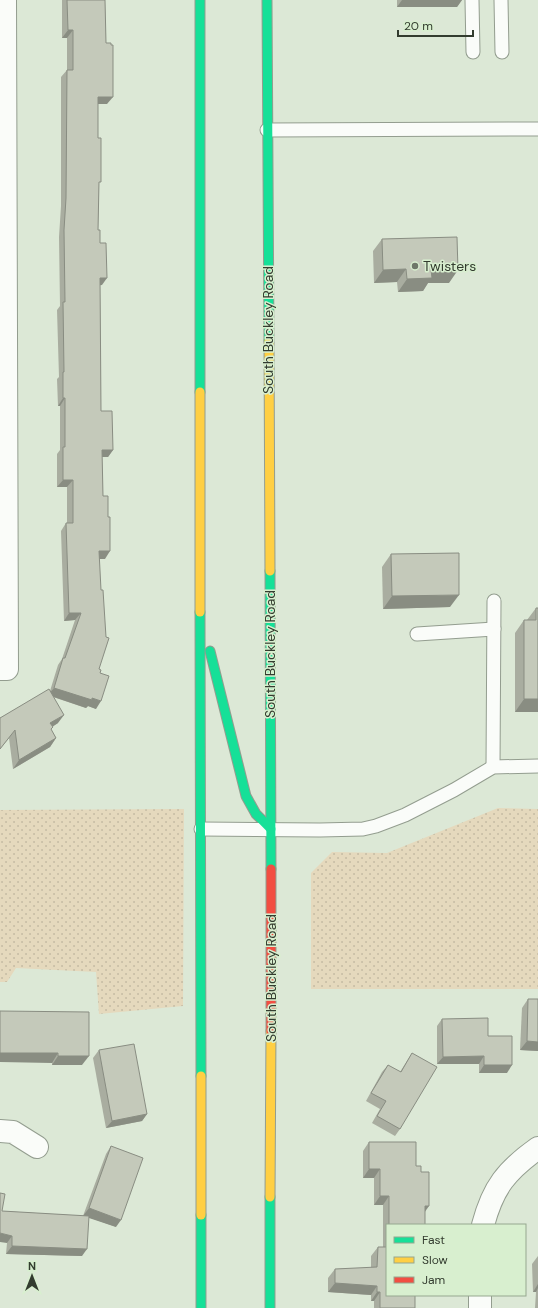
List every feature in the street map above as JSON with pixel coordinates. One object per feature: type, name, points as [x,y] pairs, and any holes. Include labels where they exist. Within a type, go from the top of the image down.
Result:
[{"type":"main road","points":[[200,0],[201,1308]]},
{"type":"main road","name":"South Buckley Road","points":[[266,0],[270,829],[270,1308]]},
{"type":"main road","points":[[201,617],[244,791],[254,813],[260,821],[270,829]]},
{"type":"street","points":[[3,669],[3,124],[6,0]]},
{"type":"street","points":[[0,1132],[13,1132],[37,1146]]},
{"type":"street","points":[[483,1224],[488,1206],[502,1180],[517,1163],[538,1148]]},
{"type":"street","points":[[480,1296],[480,1308]]},
{"type":"lane","points":[[472,0],[473,52]]},
{"type":"lane","points":[[501,0],[502,52]]},
{"type":"lane","points":[[267,130],[538,129]]},
{"type":"lane","points":[[493,767],[494,601]]},
{"type":"lane","points":[[417,634],[494,629]]},
{"type":"lane","points":[[201,828],[342,830],[376,826],[412,811],[454,790],[493,767],[538,766]]},
{"type":"shaded area","points":[[498,808],[538,809],[538,989],[311,989],[311,873],[332,852],[387,853]]},
{"type":"shaded area","points":[[184,809],[183,1006],[99,1014],[96,972],[16,968],[7,982],[0,982],[0,810]]},
{"type":"building","points":[[67,0],[105,0],[106,43],[111,43],[111,45],[113,45],[113,97],[98,97],[98,138],[101,138],[101,182],[99,182],[98,230],[100,230],[100,243],[106,243],[107,278],[100,278],[101,411],[112,411],[113,450],[102,450],[103,496],[108,496],[108,517],[110,517],[110,551],[99,551],[106,637],[109,638],[99,669],[101,670],[100,673],[109,676],[101,701],[92,698],[92,700],[54,688],[63,658],[65,658],[81,613],[69,613],[66,523],[73,523],[73,480],[63,480],[65,398],[63,398],[63,302],[65,302],[64,230],[66,198],[67,70],[73,70],[73,30],[68,30]]},
{"type":"building","points":[[457,237],[458,270],[431,270],[432,278],[407,279],[406,269],[383,270],[382,239]]},
{"type":"building","points":[[459,553],[459,595],[392,596],[391,554]]},
{"type":"building","points":[[536,608],[538,608],[538,699],[524,699],[524,620],[536,620]]},
{"type":"building","points":[[49,689],[64,715],[50,723],[53,727],[51,729],[56,738],[19,760],[15,730],[0,749],[0,718]]},
{"type":"building","points":[[528,999],[538,999],[538,1042],[527,1041]]},
{"type":"building","points":[[0,1011],[89,1012],[89,1056],[58,1056],[58,1053],[0,1053]]},
{"type":"building","points":[[488,1018],[488,1036],[512,1036],[512,1065],[484,1065],[484,1056],[443,1057],[442,1019]]},
{"type":"building","points":[[134,1044],[147,1114],[112,1121],[99,1050]]},
{"type":"building","points":[[412,1053],[437,1067],[400,1129],[377,1116],[386,1101],[371,1093],[388,1065],[401,1072]]},
{"type":"building","points":[[369,1142],[416,1142],[416,1166],[421,1166],[421,1172],[429,1172],[429,1206],[425,1206],[425,1224],[389,1224],[389,1196],[380,1196],[380,1169],[369,1169]]},
{"type":"building","points":[[111,1146],[143,1158],[121,1220],[89,1208]]},
{"type":"building","points":[[0,1193],[5,1194],[2,1211],[89,1216],[87,1249],[12,1246],[12,1236],[0,1233]]},
{"type":"building","points":[[378,1247],[386,1247],[386,1296],[415,1296],[415,1308],[380,1308],[380,1292],[377,1292],[377,1286],[335,1283],[335,1269],[377,1267]]},
{"type":"traffic: fast","points":[[200,0],[200,392]]},
{"type":"traffic: fast","points":[[267,0],[269,341]]},
{"type":"traffic: fast","points":[[270,571],[271,869]]},
{"type":"traffic: fast","points":[[200,612],[201,1076]]},
{"type":"traffic: fast","points":[[210,651],[246,796],[256,814],[271,829]]},
{"type":"traffic: fast","points":[[270,1197],[270,1308]]},
{"type":"traffic: fast","points":[[201,1215],[201,1308]]},
{"type":"traffic: slow","points":[[269,341],[270,571]]},
{"type":"traffic: slow","points":[[200,392],[200,612]]},
{"type":"traffic: slow","points":[[270,1197],[271,1031]]},
{"type":"traffic: slow","points":[[201,1076],[201,1215]]},
{"type":"traffic: jam","points":[[271,869],[271,1031]]},
{"type":"place","name":"Twisters","points":[[415,266]]}]
